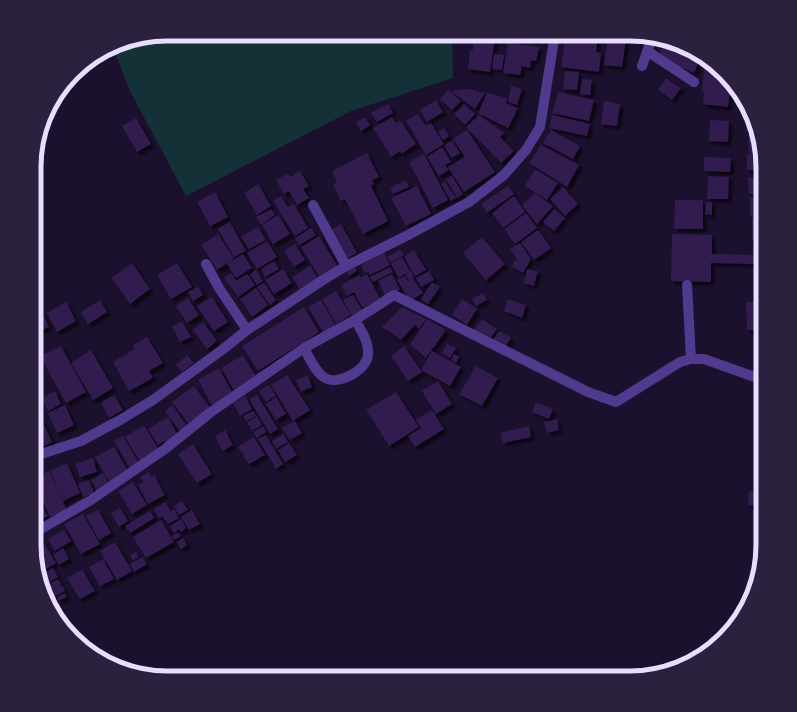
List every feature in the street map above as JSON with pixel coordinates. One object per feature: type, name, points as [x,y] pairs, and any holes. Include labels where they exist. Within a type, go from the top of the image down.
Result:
[{"type":"street","points":[[41,454],[81,441],[154,400],[247,330],[346,266],[469,202],[504,175],[526,150],[540,127],[554,41]]},
{"type":"street","points":[[642,66],[650,42]]},
{"type":"street","points":[[647,51],[694,82]]},
{"type":"street","points":[[313,205],[346,266]]},
{"type":"street","points":[[206,264],[219,288],[247,330]]},
{"type":"street","points":[[687,285],[690,359]]},
{"type":"street","points":[[41,529],[91,500],[166,449],[211,412],[304,348],[356,320],[394,295],[588,392],[616,402],[680,362],[690,359],[704,359],[756,378]]},
{"type":"street","points":[[304,348],[316,368],[325,378],[335,382],[348,378],[362,367],[369,355],[366,339],[356,320]]},
{"type":"green space","points":[[167,41],[452,41],[453,78],[351,111],[186,196],[130,91],[115,53],[142,43]]},
{"type":"building","points":[[474,41],[495,41],[490,72],[468,69],[470,50],[473,50]]},
{"type":"building","points":[[565,41],[597,41],[596,52],[601,53],[599,72],[561,67]]},
{"type":"building","points":[[607,41],[626,41],[622,67],[604,65]]},
{"type":"building","points":[[508,43],[539,47],[536,61],[531,60],[530,68],[522,66],[520,75],[503,73]]},
{"type":"building","points":[[663,45],[686,54],[699,61],[694,73],[658,57]]},
{"type":"building","points":[[494,54],[504,55],[502,70],[492,69]]},
{"type":"building","points":[[705,65],[730,90],[728,107],[703,104],[704,92],[702,92]]},
{"type":"building","points":[[565,71],[579,72],[577,90],[563,89]]},
{"type":"building","points":[[666,78],[681,88],[672,100],[658,90]]},
{"type":"building","points":[[582,79],[592,80],[590,95],[580,94]]},
{"type":"building","points":[[511,86],[522,89],[517,105],[508,102]]},
{"type":"building","points":[[468,89],[485,93],[475,109],[451,91]]},
{"type":"building","points":[[448,90],[461,101],[452,110],[440,99]]},
{"type":"building","points":[[558,92],[594,100],[589,121],[552,113]]},
{"type":"building","points":[[487,93],[507,98],[506,103],[518,108],[508,128],[478,113]]},
{"type":"building","points":[[436,100],[443,112],[427,122],[420,110]]},
{"type":"building","points":[[604,101],[620,104],[617,126],[601,124]]},
{"type":"building","points":[[388,104],[393,113],[377,122],[371,113]]},
{"type":"building","points":[[464,104],[475,114],[465,125],[454,114]]},
{"type":"building","points":[[418,114],[426,126],[431,123],[444,144],[426,155],[406,121]]},
{"type":"building","points":[[479,115],[504,133],[500,137],[514,151],[501,163],[466,127]]},
{"type":"building","points":[[552,115],[590,124],[587,136],[549,128]]},
{"type":"building","points":[[365,117],[370,125],[361,131],[356,122]]},
{"type":"building","points":[[392,117],[396,123],[400,120],[416,144],[401,154],[400,151],[391,157],[373,128]]},
{"type":"building","points":[[136,118],[151,144],[137,152],[122,126]]},
{"type":"building","points":[[746,119],[751,131],[746,131]]},
{"type":"building","points":[[710,120],[729,121],[728,142],[709,141]]},
{"type":"building","points":[[444,128],[449,136],[443,140],[438,132]]},
{"type":"building","points":[[467,130],[495,172],[464,192],[448,167],[465,157],[453,139]]},
{"type":"building","points":[[551,130],[580,146],[573,159],[543,143]]},
{"type":"building","points":[[748,133],[752,133],[755,152],[749,153]]},
{"type":"building","points":[[452,140],[460,153],[452,158],[444,146]]},
{"type":"building","points":[[541,145],[579,165],[567,187],[529,163]]},
{"type":"building","points":[[442,147],[451,162],[445,165],[449,170],[439,176],[427,157]]},
{"type":"building","points":[[367,153],[379,177],[372,180],[374,184],[371,186],[388,221],[363,234],[345,199],[341,201],[333,185],[337,182],[332,171]]},
{"type":"building","points":[[424,154],[448,200],[433,208],[409,162]]},
{"type":"building","points":[[747,154],[755,154],[756,170],[747,170]]},
{"type":"building","points":[[704,157],[731,158],[730,172],[704,171]]},
{"type":"building","points":[[535,169],[558,183],[547,200],[525,186]]},
{"type":"building","points":[[300,171],[309,186],[303,189],[309,198],[297,205],[289,191],[284,194],[276,180],[288,173],[290,177]]},
{"type":"building","points":[[452,176],[463,194],[457,198],[446,179]]},
{"type":"building","points":[[708,176],[729,177],[728,199],[707,199]]},
{"type":"building","points":[[748,178],[756,178],[756,194],[749,194]]},
{"type":"building","points":[[406,180],[409,187],[393,194],[390,188]]},
{"type":"building","points":[[445,182],[456,198],[451,201],[441,184]]},
{"type":"building","points":[[258,184],[271,206],[257,215],[244,193]]},
{"type":"building","points":[[417,186],[431,214],[406,226],[391,198]]},
{"type":"building","points":[[508,186],[514,194],[487,213],[481,204]]},
{"type":"building","points":[[563,187],[578,204],[565,216],[550,199]]},
{"type":"building","points":[[215,192],[228,217],[210,226],[197,202]]},
{"type":"building","points":[[535,193],[553,206],[537,224],[522,205]]},
{"type":"building","points":[[281,196],[288,207],[294,204],[308,228],[295,236],[273,201]]},
{"type":"building","points":[[514,196],[525,212],[503,228],[492,213]]},
{"type":"building","points":[[750,197],[756,197],[756,216],[750,216]]},
{"type":"building","points":[[675,200],[703,200],[703,229],[674,229]]},
{"type":"building","points":[[706,202],[712,202],[712,215],[705,214]]},
{"type":"building","points":[[271,209],[275,215],[261,225],[256,217]]},
{"type":"building","points":[[554,209],[565,218],[554,231],[543,222]]},
{"type":"building","points":[[526,213],[537,228],[515,244],[504,229]]},
{"type":"building","points":[[278,215],[290,234],[273,244],[262,225]]},
{"type":"building","points":[[752,217],[756,217],[756,239],[752,239]]},
{"type":"building","points":[[230,222],[246,251],[234,257],[218,229]]},
{"type":"building","points":[[341,224],[357,253],[345,260],[329,231]]},
{"type":"building","points":[[258,227],[266,240],[249,249],[241,237]]},
{"type":"building","points":[[311,228],[316,235],[299,245],[295,238]]},
{"type":"building","points":[[538,230],[551,248],[534,260],[521,242]]},
{"type":"building","points":[[218,234],[234,259],[217,270],[201,245]]},
{"type":"building","points":[[672,234],[712,235],[712,254],[754,255],[754,264],[711,263],[711,282],[671,281]]},
{"type":"building","points":[[319,236],[338,267],[320,278],[301,247]]},
{"type":"building","points":[[482,237],[505,264],[486,280],[463,253]]},
{"type":"building","points":[[267,241],[277,257],[257,269],[247,253]]},
{"type":"building","points":[[520,243],[531,259],[523,273],[511,266],[517,259],[510,249]]},
{"type":"building","points":[[295,244],[305,260],[294,267],[284,251]]},
{"type":"building","points":[[400,250],[404,255],[391,263],[387,257]]},
{"type":"building","points":[[414,250],[426,270],[415,276],[404,257]]},
{"type":"building","points":[[384,252],[390,265],[370,275],[368,272],[365,273],[361,265]]},
{"type":"building","points":[[243,254],[252,268],[236,278],[227,264]]},
{"type":"building","points":[[402,257],[410,271],[399,278],[391,264]]},
{"type":"building","points":[[274,261],[279,269],[265,277],[261,269]]},
{"type":"building","points":[[132,263],[150,289],[130,304],[111,278]]},
{"type":"building","points":[[177,263],[192,287],[171,299],[157,275]]},
{"type":"building","points":[[354,265],[357,271],[349,276],[345,270]]},
{"type":"building","points":[[310,266],[319,279],[301,291],[292,277]]},
{"type":"building","points":[[390,267],[393,272],[373,282],[370,277]]},
{"type":"building","points":[[283,269],[292,283],[274,294],[265,280]]},
{"type":"building","points":[[527,269],[538,271],[534,286],[524,283]]},
{"type":"building","points":[[256,270],[263,281],[257,285],[250,274]]},
{"type":"building","points":[[411,271],[414,277],[409,280],[405,275]]},
{"type":"building","points":[[429,271],[434,280],[421,287],[416,278]]},
{"type":"building","points":[[231,273],[236,281],[247,274],[255,285],[238,297],[224,278]]},
{"type":"building","points":[[367,274],[380,298],[363,308],[354,292],[347,296],[341,285],[359,275],[361,278]]},
{"type":"building","points":[[392,274],[400,290],[386,297],[378,281]]},
{"type":"building","points":[[405,276],[408,281],[413,278],[423,293],[410,301],[397,280]]},
{"type":"building","points":[[432,282],[440,287],[428,304],[421,299]]},
{"type":"building","points":[[264,283],[276,300],[270,305],[257,287]]},
{"type":"building","points":[[198,286],[203,295],[193,301],[188,292]]},
{"type":"building","points":[[256,288],[268,305],[252,317],[240,299]]},
{"type":"building","points":[[336,291],[351,315],[336,324],[322,299]]},
{"type":"building","points":[[483,293],[487,300],[476,306],[472,299]]},
{"type":"building","points":[[353,295],[362,310],[352,316],[343,300]]},
{"type":"building","points":[[212,297],[228,322],[214,331],[197,306]]},
{"type":"building","points":[[188,298],[199,315],[187,323],[176,306]]},
{"type":"building","points":[[462,299],[477,309],[467,325],[452,315]]},
{"type":"building","points":[[508,299],[526,305],[522,318],[504,311]]},
{"type":"building","points":[[100,300],[107,312],[88,324],[81,312]]},
{"type":"building","points":[[321,300],[336,326],[324,333],[308,307]]},
{"type":"building","points":[[66,302],[76,321],[57,332],[47,313]]},
{"type":"building","points":[[746,302],[756,302],[756,330],[747,330]]},
{"type":"building","points":[[304,307],[319,332],[258,371],[242,346]]},
{"type":"building","points":[[402,307],[426,319],[419,329],[415,325],[401,340],[382,327]]},
{"type":"building","points":[[42,311],[49,327],[41,330]]},
{"type":"building","points":[[427,319],[446,330],[426,358],[410,345]]},
{"type":"building","points":[[482,319],[497,329],[489,340],[474,330]]},
{"type":"building","points":[[182,321],[191,337],[180,342],[172,327]]},
{"type":"building","points":[[203,322],[217,341],[207,349],[193,330]]},
{"type":"building","points":[[499,331],[511,338],[504,349],[492,341]]},
{"type":"building","points":[[147,337],[163,363],[149,371],[153,378],[129,391],[113,362],[135,349],[133,345]]},
{"type":"building","points":[[447,344],[456,348],[450,358],[442,353]]},
{"type":"building","points":[[61,346],[86,392],[66,403],[41,356]]},
{"type":"building","points":[[404,346],[422,372],[408,381],[391,356]]},
{"type":"building","points":[[91,350],[113,388],[93,400],[71,363]]},
{"type":"building","points":[[432,351],[461,367],[450,386],[421,370]]},
{"type":"building","points":[[454,354],[459,357],[456,363],[451,360]]},
{"type":"building","points":[[187,355],[194,363],[182,372],[176,365]]},
{"type":"building","points":[[243,355],[256,376],[234,390],[221,368]]},
{"type":"building","points":[[476,366],[498,378],[482,406],[459,394]]},
{"type":"building","points":[[219,368],[233,394],[212,405],[198,380]]},
{"type":"building","points":[[287,375],[310,410],[293,421],[271,385]]},
{"type":"building","points":[[308,375],[312,387],[301,392],[296,380]]},
{"type":"building","points":[[438,381],[452,404],[436,414],[422,391]]},
{"type":"building","points":[[269,385],[276,396],[266,402],[259,391]]},
{"type":"building","points":[[194,386],[212,410],[190,426],[172,402]]},
{"type":"building","points":[[55,391],[61,404],[48,411],[41,398]]},
{"type":"building","points":[[396,392],[419,427],[389,446],[366,410]]},
{"type":"building","points":[[114,395],[123,410],[109,418],[101,403]]},
{"type":"building","points":[[257,395],[278,429],[270,434],[249,399]]},
{"type":"building","points":[[245,396],[252,409],[240,416],[233,403]]},
{"type":"building","points":[[276,397],[286,414],[276,420],[266,404]]},
{"type":"building","points":[[536,402],[553,409],[549,419],[532,412]]},
{"type":"building","points":[[65,405],[74,425],[57,433],[48,413]]},
{"type":"building","points":[[172,405],[188,427],[181,433],[165,411]]},
{"type":"building","points":[[432,410],[444,429],[415,447],[408,436],[421,428],[416,420]]},
{"type":"building","points":[[253,411],[256,416],[246,421],[243,416]]},
{"type":"building","points":[[257,416],[262,425],[252,431],[247,422]]},
{"type":"building","points":[[168,417],[179,437],[167,444],[164,441],[158,445],[148,429]]},
{"type":"building","points":[[557,419],[559,430],[547,433],[544,422]]},
{"type":"building","points":[[41,420],[52,442],[41,448]]},
{"type":"building","points":[[295,421],[302,433],[290,440],[282,428]]},
{"type":"building","points":[[144,425],[159,450],[140,462],[125,437]]},
{"type":"building","points":[[263,426],[266,432],[257,438],[253,432]]},
{"type":"building","points":[[529,426],[531,437],[503,443],[500,433]]},
{"type":"building","points":[[225,430],[233,445],[223,451],[215,436]]},
{"type":"building","points":[[283,434],[288,442],[276,449],[272,441]]},
{"type":"building","points":[[266,435],[283,464],[276,469],[258,439]]},
{"type":"building","points":[[123,436],[139,463],[130,468],[114,441]]},
{"type":"building","points":[[254,437],[265,455],[249,464],[238,447]]},
{"type":"building","points":[[289,443],[297,455],[285,462],[278,450]]},
{"type":"building","points":[[193,444],[212,474],[197,483],[178,454]]},
{"type":"building","points":[[114,447],[128,471],[109,482],[95,457]]},
{"type":"building","points":[[93,458],[97,472],[80,477],[75,464]]},
{"type":"building","points":[[67,463],[80,493],[63,501],[50,471]]},
{"type":"building","points":[[49,471],[67,510],[50,517],[41,497],[41,475]]},
{"type":"building","points":[[149,472],[151,477],[154,475],[165,495],[148,504],[138,485],[143,482],[140,477]]},
{"type":"building","points":[[103,473],[109,484],[97,491],[91,480]]},
{"type":"building","points":[[89,480],[94,493],[83,497],[78,484]]},
{"type":"building","points":[[133,482],[147,505],[132,514],[118,491]]},
{"type":"building","points":[[749,491],[756,491],[756,506],[748,505]]},
{"type":"building","points":[[182,501],[188,510],[179,515],[174,506]]},
{"type":"building","points":[[165,502],[171,511],[174,509],[179,518],[168,524],[162,516],[159,518],[154,509]]},
{"type":"building","points":[[41,505],[48,516],[41,520]]},
{"type":"building","points":[[120,508],[128,521],[119,527],[111,513]]},
{"type":"building","points":[[754,508],[756,508],[756,532],[753,532]]},
{"type":"building","points":[[98,510],[111,533],[99,540],[86,516]]},
{"type":"building","points":[[192,510],[200,524],[189,530],[181,517]]},
{"type":"building","points":[[150,511],[154,518],[130,533],[125,526]]},
{"type":"building","points":[[83,514],[100,544],[81,554],[64,524]]},
{"type":"building","points":[[181,519],[186,528],[181,532],[179,529],[174,533],[170,526]]},
{"type":"building","points":[[161,520],[174,542],[146,558],[133,537]]},
{"type":"building","points":[[64,530],[71,541],[55,551],[48,539]]},
{"type":"building","points":[[178,532],[181,536],[174,540],[172,536]]},
{"type":"building","points":[[41,537],[56,563],[43,571]]},
{"type":"building","points":[[183,538],[187,545],[181,549],[177,542]]},
{"type":"building","points":[[753,541],[756,541],[754,567],[752,567]]},
{"type":"building","points":[[115,542],[132,571],[117,580],[100,551]]},
{"type":"building","points":[[63,548],[69,559],[59,565],[53,555]]},
{"type":"building","points":[[136,552],[139,557],[133,560],[130,555]]},
{"type":"building","points":[[142,557],[147,564],[134,572],[130,564]]},
{"type":"building","points":[[103,559],[114,579],[100,586],[89,567]]},
{"type":"building","points":[[53,568],[58,577],[49,582],[44,573]]},
{"type":"building","points":[[82,569],[95,591],[80,599],[67,578]]},
{"type":"building","points":[[751,569],[754,569],[752,577],[751,577]]},
{"type":"building","points":[[58,579],[61,585],[52,590],[48,585]]},
{"type":"building","points":[[747,579],[752,579],[748,588],[746,588]]},
{"type":"building","points":[[62,585],[65,591],[53,597],[50,591]]},
{"type":"building","points":[[65,593],[67,596],[59,601],[57,597]]}]
